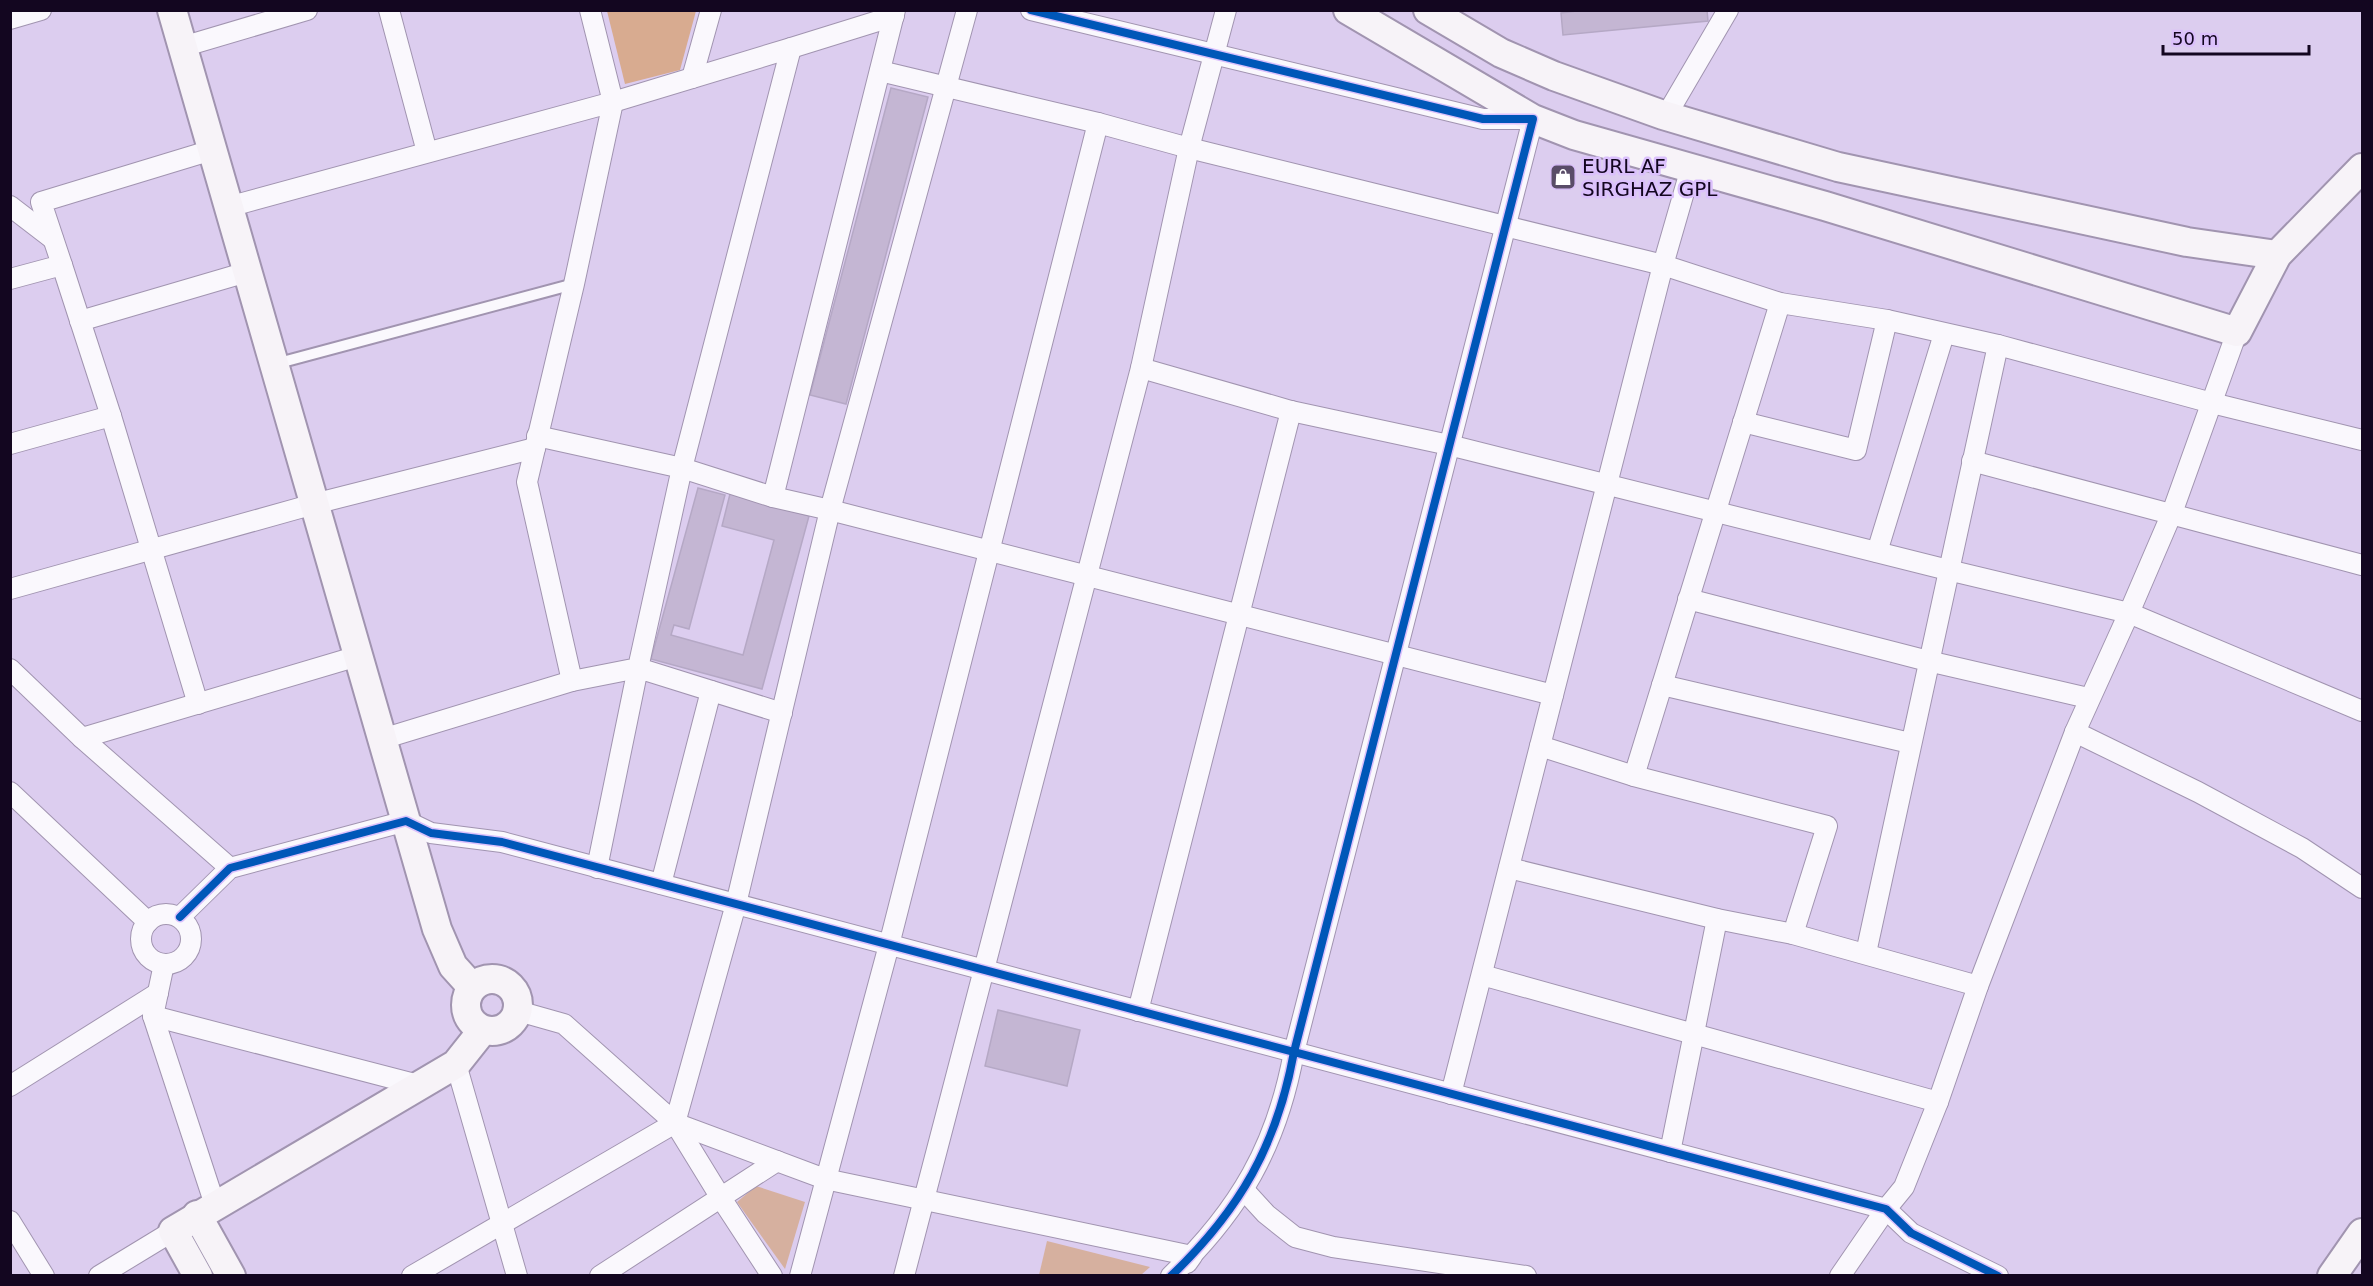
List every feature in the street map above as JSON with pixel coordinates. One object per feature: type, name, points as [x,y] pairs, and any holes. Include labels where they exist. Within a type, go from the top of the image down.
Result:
[{"type":"street","points":[[10,19],[41,10]]},
{"type":"street","points":[[172,10],[437,929],[453,966],[472,987]]},
{"type":"street","points":[[182,47],[307,10]]},
{"type":"street","points":[[389,10],[427,152]]},
{"type":"street","points":[[572,681],[527,482],[574,284],[613,102],[590,10]]},
{"type":"street","points":[[693,78],[711,10]]},
{"type":"street","points":[[412,1275],[675,1123],[736,904],[830,510],[967,10]]},
{"type":"street","points":[[1031,10],[1483,119],[1533,119]]},
{"type":"street","points":[[904,1275],[1141,368],[1189,148],[1226,10]]},
{"type":"street","points":[[1348,10],[1533,119],[1574,135],[1825,206],[2238,332]]},
{"type":"street","points":[[1428,10],[1501,53],[1554,76],[1666,116],[1838,167],[2175,239],[2277,255]]},
{"type":"street","points":[[1666,116],[1728,10]]},
{"type":"street","points":[[228,207],[613,102],[791,48],[895,13]]},
{"type":"street","points":[[773,497],[895,13]]},
{"type":"street","points":[[597,868],[682,468],[791,48]]},
{"type":"street","points":[[880,71],[1098,123],[1189,148],[1663,265],[1780,303],[1887,320],[1998,345],[2212,403],[2362,440]]},
{"type":"street","points":[[1180,1275],[1192,1256],[1244,1190],[1272,1137],[1287,1092],[1294,1052],[1533,119]]},
{"type":"street","points":[[800,1275],[889,945],[1098,123]]},
{"type":"street","points":[[198,704],[111,416],[41,202],[212,150]]},
{"type":"street","points":[[1451,1094],[1663,265],[1691,168]]},
{"type":"street","points":[[1840,1275],[1904,1187],[1938,1102],[1978,986],[2074,732],[2172,513],[2238,332],[2277,255],[2362,168]]},
{"type":"street","points":[[10,206],[53,239]]},
{"type":"street","points":[[10,279],[62,265]]},
{"type":"street","points":[[80,321],[247,272]]},
{"type":"street","points":[[1634,776],[1780,303]]},
{"type":"street","points":[[1743,422],[1856,450],[1887,320]]},
{"type":"street","points":[[1877,552],[1944,334]]},
{"type":"street","points":[[1866,953],[1998,345]]},
{"type":"street","points":[[1141,368],[1291,411],[1449,445],[2129,613],[2362,711]]},
{"type":"street","points":[[1138,1011],[1291,411]]},
{"type":"street","points":[[10,444],[111,416]]},
{"type":"street","points":[[10,589],[536,442],[682,468],[773,497],[990,550],[1553,695]]},
{"type":"street","points":[[1972,461],[2362,565]]},
{"type":"street","points":[[1689,599],[1928,661],[2088,698]]},
{"type":"street","points":[[82,738],[358,656]]},
{"type":"street","points":[[382,740],[572,681],[638,668],[782,713]]},
{"type":"street","points":[[10,669],[82,738],[230,867]]},
{"type":"street","points":[[1662,685],[1910,743]]},
{"type":"street","points":[[661,884],[711,691]]},
{"type":"street","points":[[2074,732],[2198,792],[2302,848],[2362,888]]},
{"type":"street","points":[[1540,746],[1634,776],[1827,826],[1793,934]]},
{"type":"street","points":[[10,792],[148,922]]},
{"type":"street","points":[[180,918],[230,867],[406,821],[431,833],[502,842],[1886,1209],[1911,1233],[1998,1275]]},
{"type":"street","points":[[1509,868],[1717,919],[1793,934],[1978,986]]},
{"type":"street","points":[[163,914],[180,918],[190,931],[190,948],[180,960],[164,964],[150,958],[145,952],[141,937],[148,922],[163,914]]},
{"type":"street","points":[[1670,1152],[1717,919]]},
{"type":"street","points":[[164,964],[153,1016],[206,1210],[231,1275]]},
{"type":"street","points":[[1482,975],[1938,1102]]},
{"type":"street","points":[[487,979],[504,981],[516,994],[518,1011],[508,1025],[501,1030],[483,1030],[475,1026],[466,1011],[465,1003],[472,987],[487,979]]},
{"type":"street","points":[[10,1086],[158,993]]},
{"type":"street","points":[[518,1011],[564,1024],[675,1123],[772,1275]]},
{"type":"street","points":[[153,1016],[422,1086]]},
{"type":"street","points":[[99,1275],[206,1210],[422,1086],[456,1064],[483,1030]]},
{"type":"street","points":[[456,1064],[517,1275]]},
{"type":"street","points":[[675,1123],[825,1179],[1192,1256]]},
{"type":"street","points":[[600,1275],[777,1161]]},
{"type":"street","points":[[1244,1190],[1266,1214],[1295,1237],[1333,1247],[1526,1275]]},
{"type":"street","points":[[10,1221],[44,1275]]},
{"type":"street","points":[[173,1231],[198,1275]]},
{"type":"street","points":[[2332,1275],[2362,1233]]},
{"type":"street","points":[[1172,1275],[1192,1256]]},
{"type":"lane","points":[[274,364],[574,284]]},
{"type":"shaded area","points":[[607,11],[696,11],[680,70],[625,84]]},
{"type":"shaded area","points":[[756,1186],[805,1202],[785,1269],[737,1202]]},
{"type":"shaded area","points":[[1047,1241],[1150,1267],[1141,1275],[1039,1275]]},
{"type":"building","points":[[1584,10],[1707,10],[1708,21],[1563,35],[1561,13]]},
{"type":"building","points":[[891,88],[928,97],[846,404],[810,395]]},
{"type":"building","points":[[698,488],[725,495],[689,629],[674,625],[671,635],[743,655],[774,540],[722,526],[730,494],[809,516],[762,689],[651,659]]},
{"type":"building","points":[[998,1010],[1080,1030],[1067,1086],[985,1066]]},
{"type":"cycle path","points":[[1031,10],[1483,119],[1533,119],[1287,1086],[1266,1146],[1236,1201],[1217,1226],[1171,1276]]},
{"type":"cycle path","points":[[180,917],[230,868],[406,821],[431,833],[502,842],[1886,1209],[1911,1233],[1998,1276]]},
{"type":"place","name":"EURL AF SIRGHAZ GPL","points":[[1563,177]]}]
